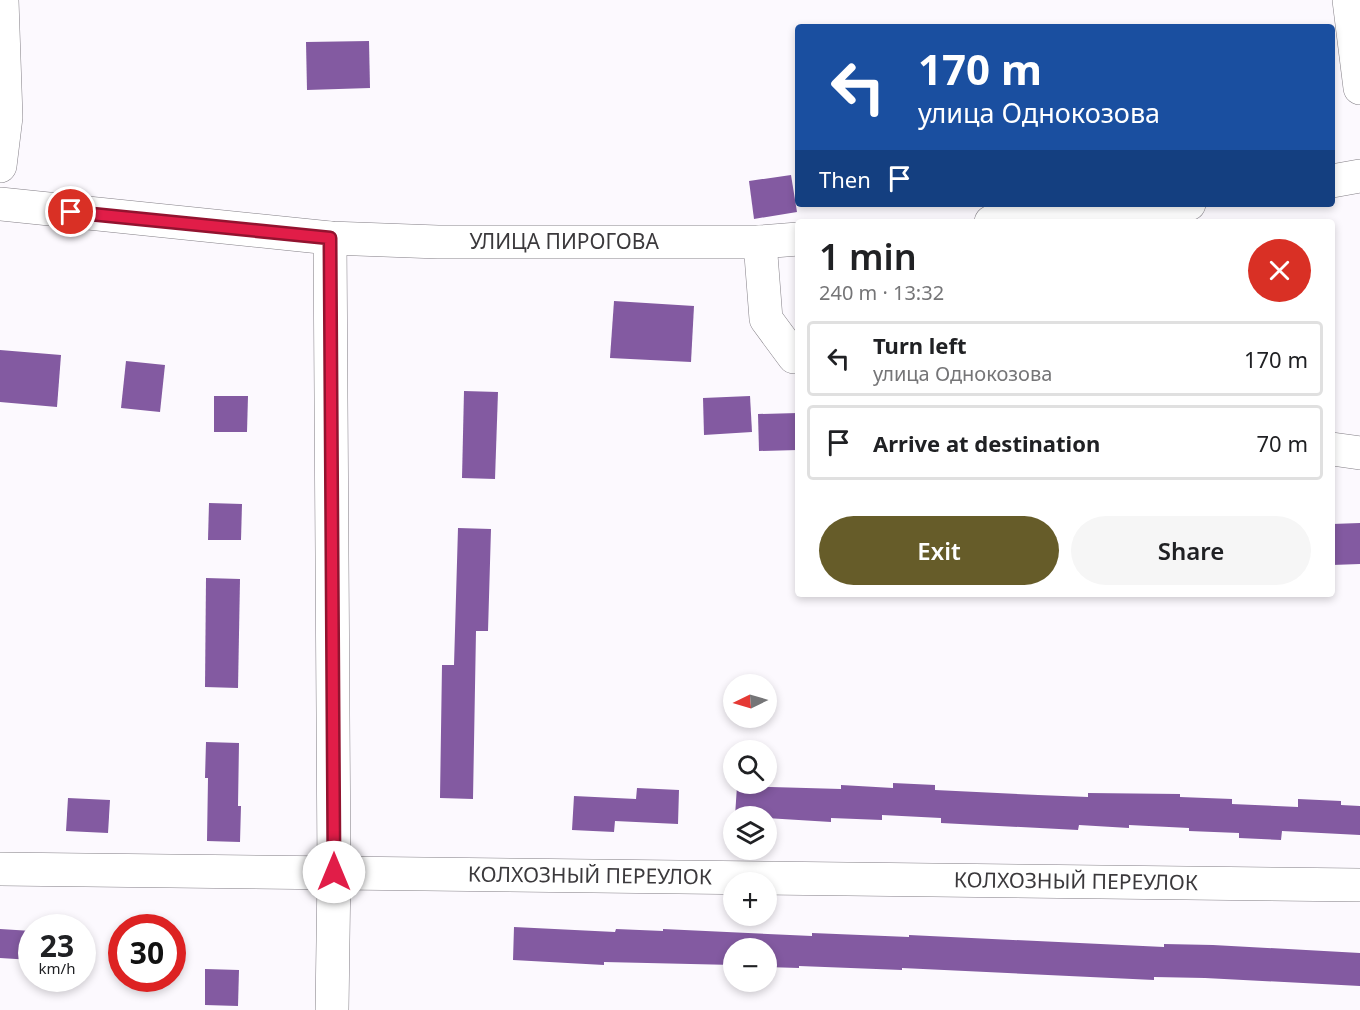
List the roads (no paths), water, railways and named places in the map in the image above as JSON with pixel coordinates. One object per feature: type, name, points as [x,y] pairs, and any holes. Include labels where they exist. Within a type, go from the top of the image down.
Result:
[{"type":"street","points":[[0,166],[6,117],[2,0]]},
{"type":"street","points":[[1349,0],[1360,88]]},
{"type":"street","points":[[1335,180],[1360,176]]},
{"type":"street","name":"УЛИЦА ПИРОГОВА","points":[[0,204],[330,238],[438,242],[760,242],[795,239]]},
{"type":"street","points":[[1023,219],[1156,207]]},
{"type":"street","points":[[330,238],[334,872],[332,1010]]},
{"type":"street","points":[[760,242],[766,319],[795,357]]},
{"type":"street","points":[[1335,449],[1360,453]]},
{"type":"street","name":"КОЛХОЗНЫЙ ПЕРЕУЛОК","points":[[0,869],[1360,885]]}]
